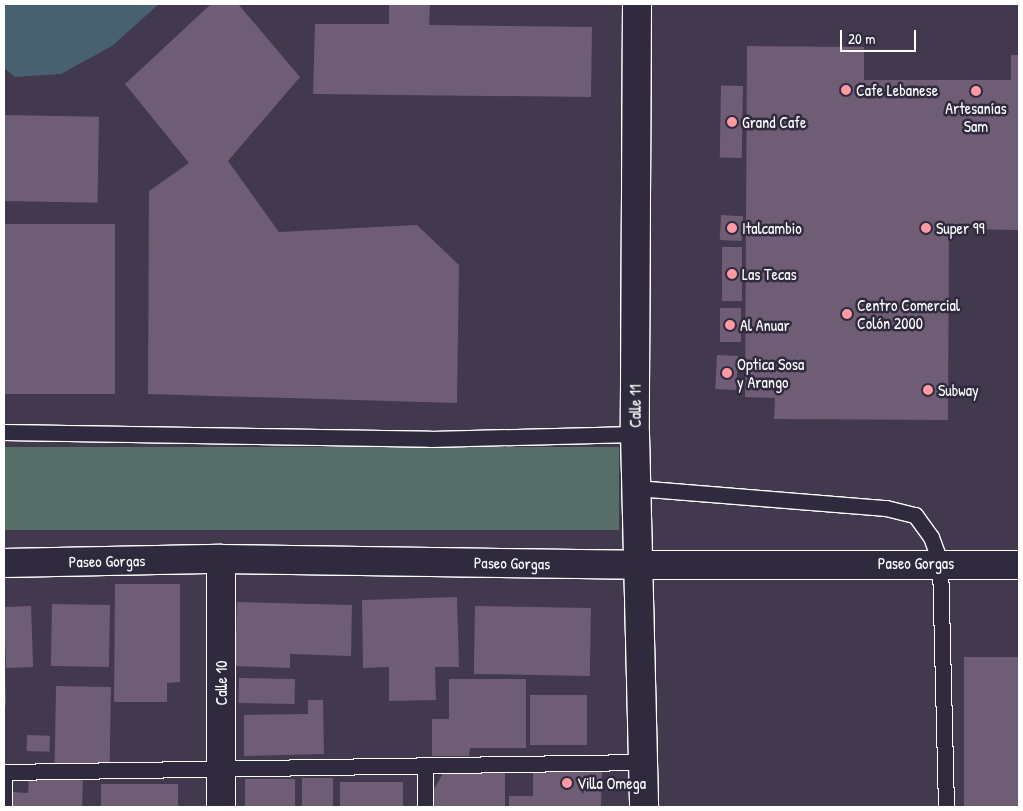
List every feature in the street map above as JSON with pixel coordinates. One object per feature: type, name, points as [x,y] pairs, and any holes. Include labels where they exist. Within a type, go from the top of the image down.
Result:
[{"type":"street","name":"Calle 11","points":[[637,4],[635,434],[644,807]]},
{"type":"street","name":"Paseo Gorgas","points":[[4,563],[221,559],[637,565],[940,562],[1019,565]]},
{"type":"street","name":"Calle 10","points":[[221,559],[221,807]]},
{"type":"lane","points":[[4,432],[430,439],[635,434]]},
{"type":"lane","points":[[636,488],[886,508],[915,515],[931,537],[940,562],[946,807]]},
{"type":"lane","points":[[4,807],[4,772],[644,762]]},
{"type":"lane","points":[[425,765],[425,807]]},
{"type":"green space","points":[[4,447],[619,447],[619,530],[4,530]]},
{"type":"water","points":[[4,4],[159,4],[112,46],[61,74],[15,77],[4,68]]},
{"type":"building","points":[[211,4],[238,4],[300,77],[228,161],[279,232],[417,225],[459,265],[457,403],[148,394],[149,191],[189,163],[125,84]]},
{"type":"building","points":[[389,4],[430,4],[429,25],[592,27],[591,97],[313,94],[315,24],[389,24]]},
{"type":"building","name":"Centro Comercial Colón 2000","points":[[747,46],[864,47],[864,80],[1011,80],[1011,55],[1019,55],[1019,230],[949,229],[948,420],[774,419],[775,398],[745,397]]},
{"type":"building","name":"Grand Cafe","points":[[721,86],[743,86],[742,158],[720,158]]},
{"type":"building","points":[[4,115],[99,117],[97,203],[4,201]]},
{"type":"building","name":"Italcambio","points":[[721,215],[743,216],[742,241],[720,240]]},
{"type":"building","points":[[4,224],[115,224],[115,394],[4,394]]},
{"type":"building","name":"Las Tecas","points":[[722,247],[742,247],[742,301],[722,301]]},
{"type":"building","name":"Al Anuar","points":[[720,308],[741,308],[741,342],[720,342]]},
{"type":"building","name":"Optica Sosa y Arango","points":[[717,355],[738,356],[736,390],[715,389]]},
{"type":"building","points":[[115,584],[180,584],[180,682],[167,683],[167,702],[114,702]]},
{"type":"building","points":[[457,597],[459,667],[435,667],[436,700],[389,701],[389,667],[363,668],[362,600]]},
{"type":"building","points":[[237,602],[352,605],[351,656],[290,654],[290,668],[235,666]]},
{"type":"building","points":[[52,604],[110,605],[109,667],[51,666]]},
{"type":"building","points":[[31,606],[33,667],[6,668],[4,607]]},
{"type":"building","points":[[475,606],[591,608],[590,676],[474,674]]},
{"type":"building","points":[[964,657],[1019,657],[1019,807],[964,807]]},
{"type":"building","points":[[5,669],[6,705],[4,705]]},
{"type":"building","points":[[239,678],[295,679],[295,704],[239,703]]},
{"type":"building","points":[[449,679],[526,679],[526,748],[470,748],[469,756],[432,756],[432,719],[449,719]]},
{"type":"building","points":[[56,686],[111,687],[110,765],[55,764]]},
{"type":"building","points":[[530,695],[587,695],[587,745],[530,745]]},
{"type":"building","points":[[308,700],[323,700],[324,754],[244,756],[244,715],[308,714]]},
{"type":"building","points":[[27,735],[50,736],[49,752],[26,751]]},
{"type":"building","name":"Villa Omega","points":[[533,769],[602,771],[601,807],[509,807],[509,796],[533,796]]},
{"type":"building","points":[[505,772],[505,807],[431,807],[432,793],[443,773]]},
{"type":"building","points":[[29,776],[83,777],[82,807],[11,807],[12,792],[28,793]]},
{"type":"building","points":[[302,778],[333,778],[333,807],[302,807]]},
{"type":"building","points":[[245,779],[295,779],[295,807],[245,807]]},
{"type":"building","points":[[340,782],[403,782],[403,807],[340,807]]},
{"type":"building","points":[[101,784],[178,784],[178,807],[101,807]]},
{"type":"place","name":"Cafe Lebanese","points":[[846,90]]},
{"type":"place","name":"Artesanías Sam","points":[[976,91]]},
{"type":"place","name":"Grand Cafe","points":[[732,122]]},
{"type":"place","name":"Italcambio","points":[[732,228]]},
{"type":"place","name":"Super 99","points":[[926,228]]},
{"type":"place","name":"Las Tecas","points":[[732,274]]},
{"type":"place","name":"Centro Comercial Colón 2000","points":[[847,314]]},
{"type":"place","name":"Al Anuar","points":[[730,325]]},
{"type":"place","name":"Optica Sosa y Arango","points":[[727,373]]},
{"type":"place","name":"Subway","points":[[928,390]]},
{"type":"place","name":"Villa Omega","points":[[567,783]]}]
